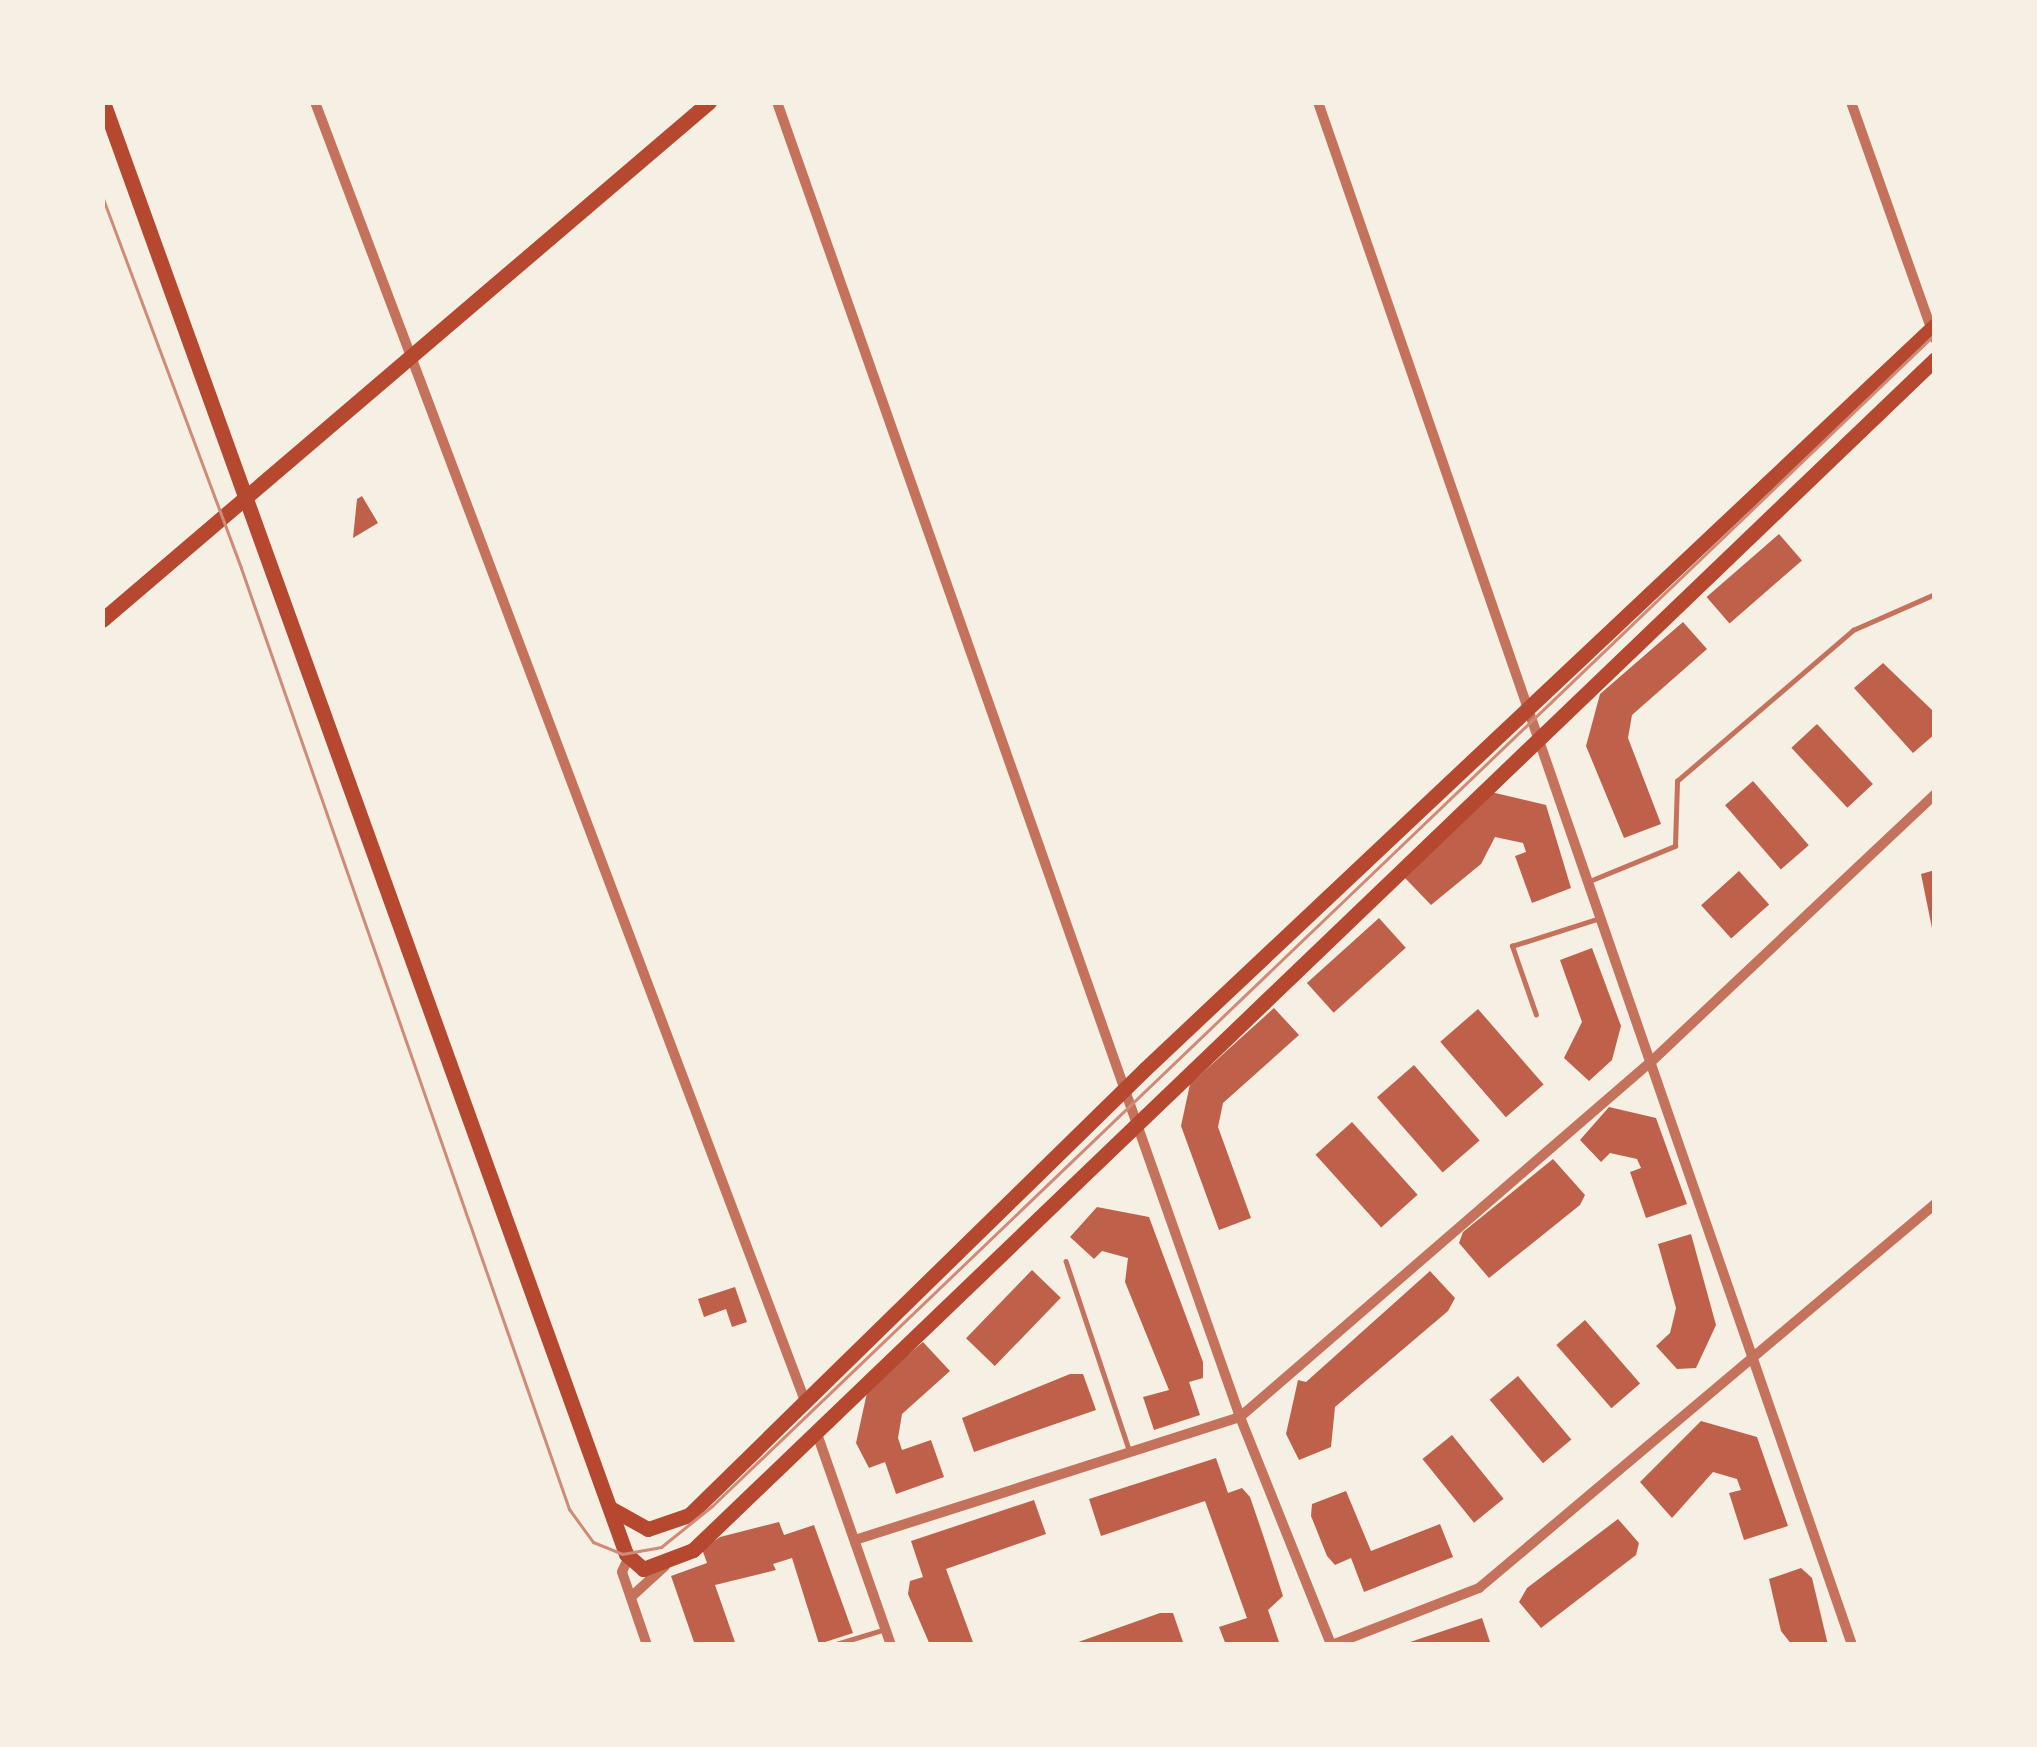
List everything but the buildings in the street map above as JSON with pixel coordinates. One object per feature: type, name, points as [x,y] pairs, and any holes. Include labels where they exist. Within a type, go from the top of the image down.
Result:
[{"type":"main road","points":[[103,102],[249,496],[628,1559],[644,1569],[665,1566],[693,1550],[1541,742],[1935,359]]},
{"type":"main road","points":[[102,620],[709,102]]},
{"type":"main road","points":[[609,1506],[641,1528],[681,1521],[1128,1086],[1934,331]]},
{"type":"street","points":[[315,102],[805,1401]]},
{"type":"street","points":[[777,102],[1128,1086],[1240,1417],[1331,1645],[1479,1588],[1935,1204]]},
{"type":"street","points":[[1318,102],[1654,1059],[1852,1645]]},
{"type":"street","points":[[1851,102],[1934,331]]},
{"type":"street","points":[[858,1539],[1240,1417],[1654,1059],[1935,794]]},
{"type":"street","points":[[816,1432],[858,1539],[891,1645]]},
{"type":"street","points":[[628,1559],[637,1585],[631,1597],[647,1645]]},
{"type":"street","points":[[631,1597],[665,1566]]},
{"type":"lane","points":[[1590,881],[1675,846],[1677,781],[1853,630],[1935,594]]},
{"type":"lane","points":[[1536,1015],[1512,946],[1602,917]]},
{"type":"lane","points":[[1066,1261],[1130,1452]]},
{"type":"lane","points":[[833,1645],[886,1629]]},
{"type":"tram line","points":[[102,196],[241,568],[569,1509],[593,1542],[622,1554],[661,1547],[712,1506],[1935,334]]}]
